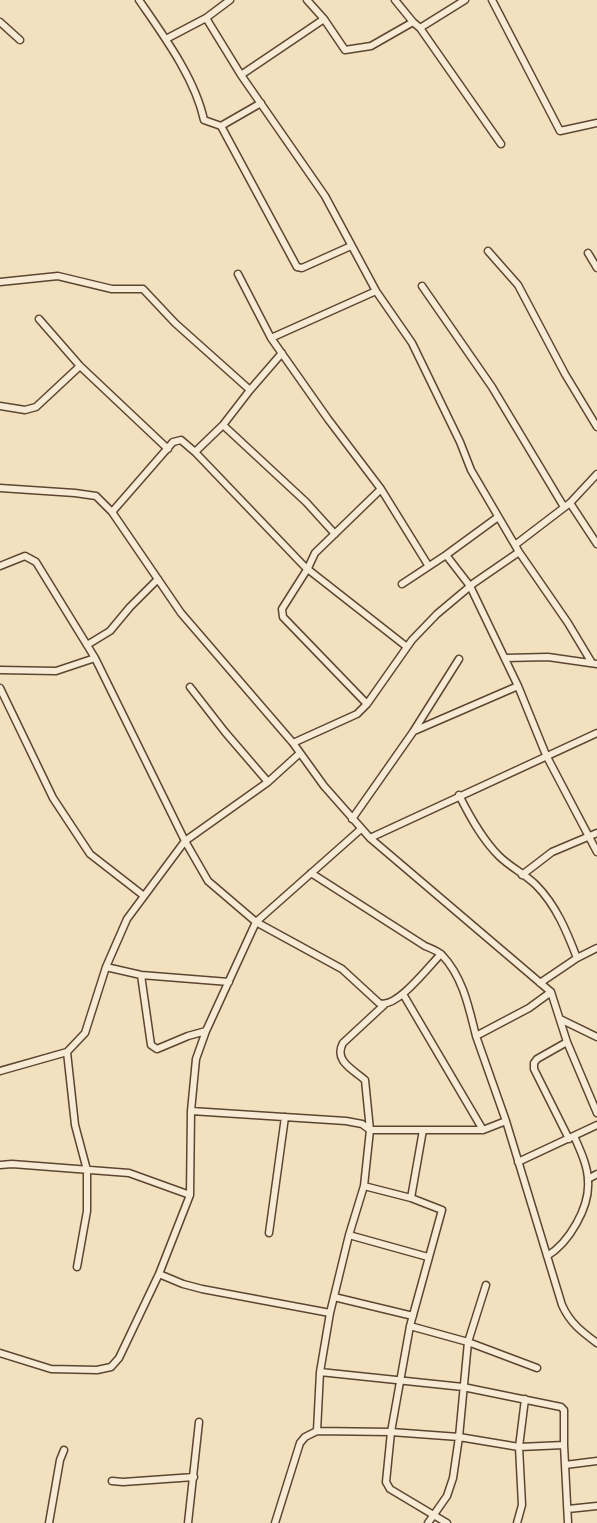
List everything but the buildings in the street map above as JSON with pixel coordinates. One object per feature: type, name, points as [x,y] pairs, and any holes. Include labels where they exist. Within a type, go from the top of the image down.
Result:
[{"type":"street","points":[[139,0],[166,39],[200,101],[204,120],[221,126],[297,267],[302,268],[351,246]]},
{"type":"street","points":[[166,39],[206,18],[230,0]]},
{"type":"street","points":[[307,0],[324,19],[345,50],[371,46],[413,22]]},
{"type":"street","points":[[395,0],[420,28],[501,144]]},
{"type":"street","points":[[420,28],[465,0]]},
{"type":"street","points":[[492,0],[560,130],[597,123]]},
{"type":"street","points":[[206,18],[241,75],[325,196],[376,291],[412,343],[460,442],[471,470],[498,517],[594,664]]},
{"type":"street","points":[[241,75],[324,19]]},
{"type":"street","points":[[0,22],[20,40]]},
{"type":"street","points":[[221,126],[261,102]]},
{"type":"street","points":[[488,251],[518,285],[565,374],[597,427]]},
{"type":"street","points":[[588,253],[597,268]]},
{"type":"street","points":[[238,274],[271,338],[328,419],[381,489],[428,565]]},
{"type":"street","points":[[0,282],[58,276],[112,289],[143,289],[174,323],[250,390]]},
{"type":"street","points":[[422,286],[492,387],[564,508]]},
{"type":"street","points":[[271,338],[376,291]]},
{"type":"street","points":[[39,319],[80,366],[168,449]]},
{"type":"street","points":[[195,452],[224,425],[250,390],[282,353]]},
{"type":"street","points":[[0,406],[25,410],[36,407],[80,366]]},
{"type":"street","points":[[224,425],[306,502],[335,534]]},
{"type":"street","points":[[112,512],[173,442],[181,440],[308,568],[407,647]]},
{"type":"street","points":[[294,744],[357,714],[367,704],[407,647],[437,614],[570,503],[597,474]]},
{"type":"street","points":[[0,488],[96,496],[112,512],[181,613],[294,744],[324,786],[361,829],[551,992],[567,1042],[597,1113]]},
{"type":"street","points":[[367,704],[283,617],[282,609],[308,568],[315,553],[381,489]]},
{"type":"street","points":[[570,503],[597,544]]},
{"type":"street","points":[[402,584],[498,517]]},
{"type":"street","points":[[446,555],[470,586],[518,686],[546,755],[597,852]]},
{"type":"street","points":[[0,566],[25,556],[36,562],[95,658],[185,841],[208,881],[256,922],[342,968],[379,1003],[384,1005]]},
{"type":"street","points":[[87,645],[110,631],[130,607],[158,579]]},
{"type":"street","points":[[505,658],[548,657],[594,664]]},
{"type":"street","points":[[0,670],[56,671],[95,658]]},
{"type":"street","points":[[352,819],[413,732],[459,659]]},
{"type":"street","points":[[413,732],[518,686]]},
{"type":"street","points":[[190,687],[225,732],[268,782]]},
{"type":"street","points":[[0,688],[53,798],[90,854],[144,896]]},
{"type":"street","points":[[370,838],[597,732]]},
{"type":"street","points":[[0,1071],[67,1052],[85,1033],[106,968],[127,919],[185,841],[268,782],[300,753]]},
{"type":"street","points":[[459,795],[486,842],[499,856],[536,885],[556,910],[568,933],[577,958]]},
{"type":"street","points":[[0,1353],[51,1369],[97,1370],[111,1367],[119,1358],[159,1274],[190,1194],[191,1111],[196,1059],[206,1031],[256,922],[361,829]]},
{"type":"street","points":[[522,875],[552,852],[597,833]]},
{"type":"street","points":[[311,873],[425,946],[441,954],[458,976],[468,1002],[476,1036],[506,1121],[567,1317],[578,1330],[597,1343]]},
{"type":"street","points":[[540,982],[577,958],[597,948]]},
{"type":"street","points":[[317,1431],[320,1372],[330,1312],[349,1235],[364,1186],[370,1130],[365,1080],[346,1065],[340,1056],[341,1048],[384,1005],[403,994],[441,954]]},
{"type":"street","points":[[106,968],[141,975],[229,982]]},
{"type":"street","points":[[141,975],[151,1045],[154,1048],[157,1049],[188,1036],[206,1031]]},
{"type":"street","points":[[476,1036],[528,1008],[551,992]]},
{"type":"street","points":[[403,994],[483,1130]]},
{"type":"street","points":[[560,1019],[597,1037]]},
{"type":"street","points":[[547,1256],[564,1242],[580,1217],[588,1190],[588,1179],[572,1137],[534,1069],[534,1063],[537,1059],[567,1042]]},
{"type":"street","points":[[67,1052],[75,1125],[87,1170],[86,1211],[77,1267]]},
{"type":"street","points":[[191,1111],[346,1121],[362,1124],[370,1130],[483,1130],[506,1121]]},
{"type":"street","points":[[269,1233],[285,1117]]},
{"type":"street","points":[[518,1162],[597,1125]]},
{"type":"street","points":[[410,1198],[423,1130]]},
{"type":"street","points":[[0,1165],[12,1164],[129,1172],[190,1194]]},
{"type":"street","points":[[588,1179],[597,1174]]},
{"type":"street","points":[[364,1186],[410,1198],[442,1210],[410,1326],[390,1432],[386,1482],[387,1486],[448,1523]]},
{"type":"street","points":[[349,1235],[428,1257]]},
{"type":"street","points":[[159,1274],[183,1284],[202,1289],[330,1312]]},
{"type":"street","points":[[428,1523],[447,1496],[453,1478],[468,1342],[486,1285]]},
{"type":"street","points":[[334,1297],[413,1316]]},
{"type":"street","points":[[410,1326],[468,1342],[537,1368]]},
{"type":"street","points":[[320,1372],[463,1386],[563,1408],[568,1523]]},
{"type":"street","points":[[517,1523],[522,1505],[519,1447],[525,1399]]},
{"type":"street","points":[[188,1523],[199,1422]]},
{"type":"street","points":[[275,1523],[300,1443],[305,1437],[317,1431],[390,1432],[459,1436],[519,1447],[564,1445]]},
{"type":"street","points":[[49,1523],[60,1460],[64,1450]]},
{"type":"street","points":[[565,1465],[597,1461]]},
{"type":"street","points":[[112,1481],[123,1482],[194,1477]]},
{"type":"street","points":[[568,1510],[597,1506]]}]
